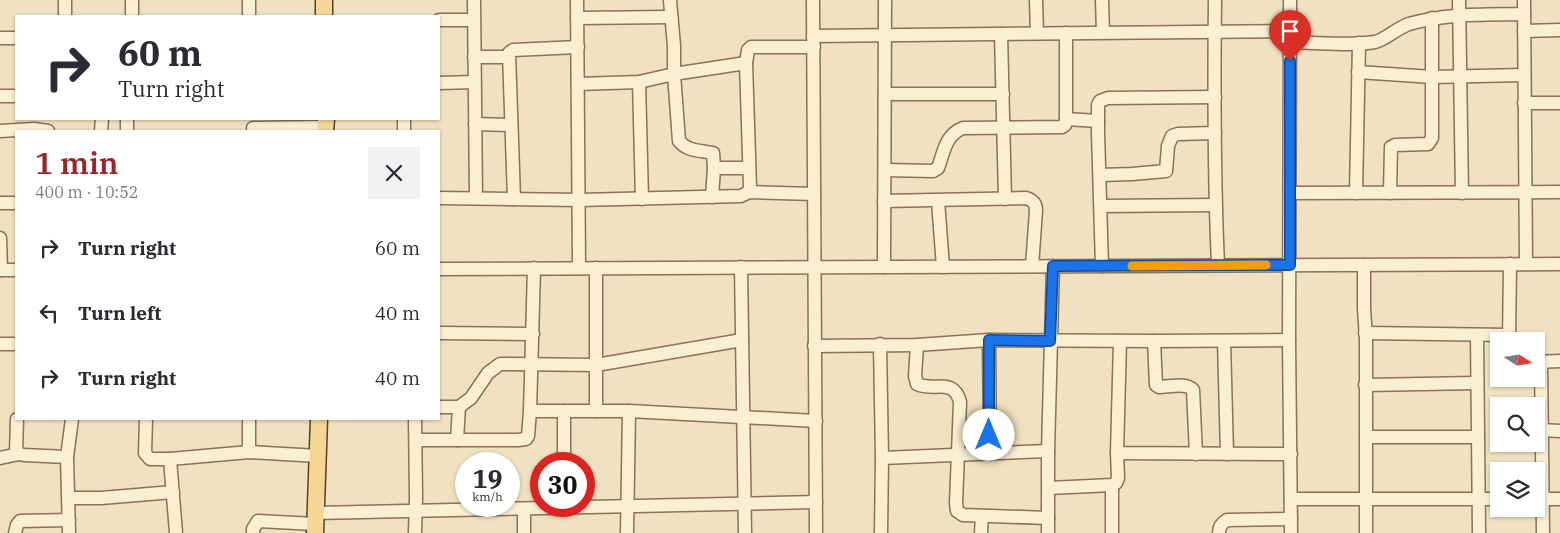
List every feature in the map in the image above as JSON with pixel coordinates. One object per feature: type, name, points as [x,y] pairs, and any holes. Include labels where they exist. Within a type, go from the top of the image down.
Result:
[{"type":"main road","points":[[324,0],[324,15]]},
{"type":"main road","points":[[315,523],[319,420]]},
{"type":"street","points":[[65,0],[65,15]]},
{"type":"street","points":[[132,0],[132,15]]},
{"type":"street","points":[[249,0],[249,15]]},
{"type":"street","points":[[474,0],[476,198]]},
{"type":"street","points":[[577,0],[579,268]]},
{"type":"street","points":[[670,0],[679,141],[690,150],[703,150],[713,154],[712,197]]},
{"type":"street","points":[[813,0],[816,533]]},
{"type":"street","points":[[884,267],[886,0]]},
{"type":"street","points":[[1036,0],[1038,33]]},
{"type":"street","points":[[1102,0],[1103,32]]},
{"type":"street","points":[[1215,0],[1215,205],[1218,266]]},
{"type":"street","points":[[1290,0],[1291,193],[1289,340],[1291,533]]},
{"type":"street","points":[[1460,0],[1462,193]]},
{"type":"street","points":[[1524,0],[1526,264]]},
{"type":"street","points":[[748,192],[746,56],[751,47],[885,35],[1215,31],[1358,43],[1378,41],[1407,25],[1432,18],[1460,15],[1524,14]]},
{"type":"street","points":[[577,18],[671,17]]},
{"type":"street","points":[[1390,193],[1391,147],[1396,145],[1428,144],[1432,138],[1432,18]]},
{"type":"street","points":[[440,20],[474,20]]},
{"type":"street","points":[[1524,30],[1560,30]]},
{"type":"street","points":[[885,170],[933,171],[938,168],[947,140],[963,128],[1062,127],[1065,125],[1066,33]]},
{"type":"street","points":[[1001,34],[1005,199]]},
{"type":"street","points":[[0,38],[15,38]]},
{"type":"street","points":[[1356,193],[1358,43]]},
{"type":"street","points":[[514,199],[509,53],[513,50],[578,48]]},
{"type":"street","points":[[474,57],[508,57]]},
{"type":"street","points":[[578,84],[639,82],[674,74],[746,63]]},
{"type":"street","points":[[1358,72],[1432,77],[1524,75]]},
{"type":"street","points":[[440,83],[474,82]]},
{"type":"street","points":[[639,82],[642,199]]},
{"type":"street","points":[[885,94],[1002,94]]},
{"type":"street","points":[[0,96],[15,96]]},
{"type":"street","points":[[1102,266],[1098,105],[1103,98],[1215,97]]},
{"type":"street","points":[[1524,103],[1560,103]]},
{"type":"street","points":[[1066,119],[1098,121]]},
{"type":"street","points":[[475,124],[511,125]]},
{"type":"street","points":[[0,131],[33,126],[45,130]]},
{"type":"street","points":[[253,126],[326,126]]},
{"type":"street","points":[[1100,174],[1166,171],[1168,146],[1172,136],[1178,134],[1215,133]]},
{"type":"street","points":[[714,168],[749,168]]},
{"type":"street","points":[[440,198],[579,200],[741,196],[748,192],[814,194]]},
{"type":"street","points":[[1291,193],[1560,192]]},
{"type":"street","points":[[884,201],[1026,198],[1032,200],[1036,204],[1032,266]]},
{"type":"street","points":[[938,201],[943,266]]},
{"type":"street","points":[[0,203],[15,203]]},
{"type":"street","points":[[1101,206],[1215,205]]},
{"type":"street","points":[[0,238],[0,270],[15,270]]},
{"type":"street","points":[[1509,332],[1510,264]]},
{"type":"street","points":[[440,269],[1560,264]]},
{"type":"street","points":[[1364,265],[1366,533]]},
{"type":"street","points":[[1048,533],[1050,341],[1053,266]]},
{"type":"street","points":[[741,267],[745,533]]},
{"type":"street","points":[[416,440],[526,439],[529,433],[534,268]]},
{"type":"street","points":[[596,268],[596,410]]},
{"type":"street","points":[[440,333],[533,334]]},
{"type":"street","points":[[1365,333],[1490,336]]},
{"type":"street","points":[[1477,335],[1479,533]]},
{"type":"street","points":[[440,406],[458,407],[471,398],[488,373],[500,364],[596,365],[742,340]]},
{"type":"street","points":[[814,346],[917,345],[989,340],[1289,340]]},
{"type":"street","points":[[989,340],[990,454]]},
{"type":"street","points":[[1048,488],[1112,485],[1116,483],[1118,478],[1120,341]]},
{"type":"street","points":[[1154,341],[1156,385],[1159,387],[1185,385],[1192,390],[1196,454]]},
{"type":"street","points":[[1224,341],[1227,454]]},
{"type":"street","points":[[0,344],[15,344]]},
{"type":"street","points":[[880,344],[881,533]]},
{"type":"street","points":[[917,345],[915,376],[917,384],[922,386],[948,387],[955,391],[959,397],[957,511],[963,515],[1048,518]]},
{"type":"street","points":[[1545,362],[1560,361]]},
{"type":"street","points":[[1365,385],[1477,384]]},
{"type":"street","points":[[456,440],[458,407]]},
{"type":"street","points":[[530,411],[629,410],[816,421]]},
{"type":"street","points":[[627,533],[629,410]]},
{"type":"street","points":[[564,411],[564,452]]},
{"type":"street","points":[[16,420],[15,450],[19,454]]},
{"type":"street","points":[[69,533],[67,457],[72,420]]},
{"type":"street","points":[[146,420],[145,453],[150,458],[170,459],[249,452],[318,456]]},
{"type":"street","points":[[249,420],[249,452]]},
{"type":"street","points":[[415,420],[415,533]]},
{"type":"street","points":[[1545,430],[1560,431]]},
{"type":"street","points":[[1366,437],[1478,437]]},
{"type":"street","points":[[882,458],[1048,451]]},
{"type":"street","points":[[0,458],[19,454],[67,457]]},
{"type":"street","points":[[1117,454],[1291,454]]},
{"type":"street","points":[[170,459],[176,533]]},
{"type":"street","points":[[1112,485],[1112,533]]},
{"type":"street","points":[[68,498],[101,498],[173,492]]},
{"type":"street","points":[[1291,499],[1490,499]]},
{"type":"street","points":[[1545,499],[1560,499]]},
{"type":"street","points":[[595,507],[816,502]]},
{"type":"street","points":[[524,509],[524,533]]},
{"type":"street","points":[[253,533],[253,529],[258,521],[315,523],[415,511],[530,509]]},
{"type":"street","points":[[981,533],[982,516]]},
{"type":"street","points":[[1541,517],[1543,533]]},
{"type":"street","points":[[1219,533],[1222,523],[1227,520],[1291,519]]},
{"type":"street","points":[[15,533],[20,521],[69,520]]},
{"type":"slow traffic","points":[[1132,266],[1266,265]]},
{"type":"route","points":[[989,435],[989,340],[1050,341],[1053,266],[1290,265],[1290,61]]}]
